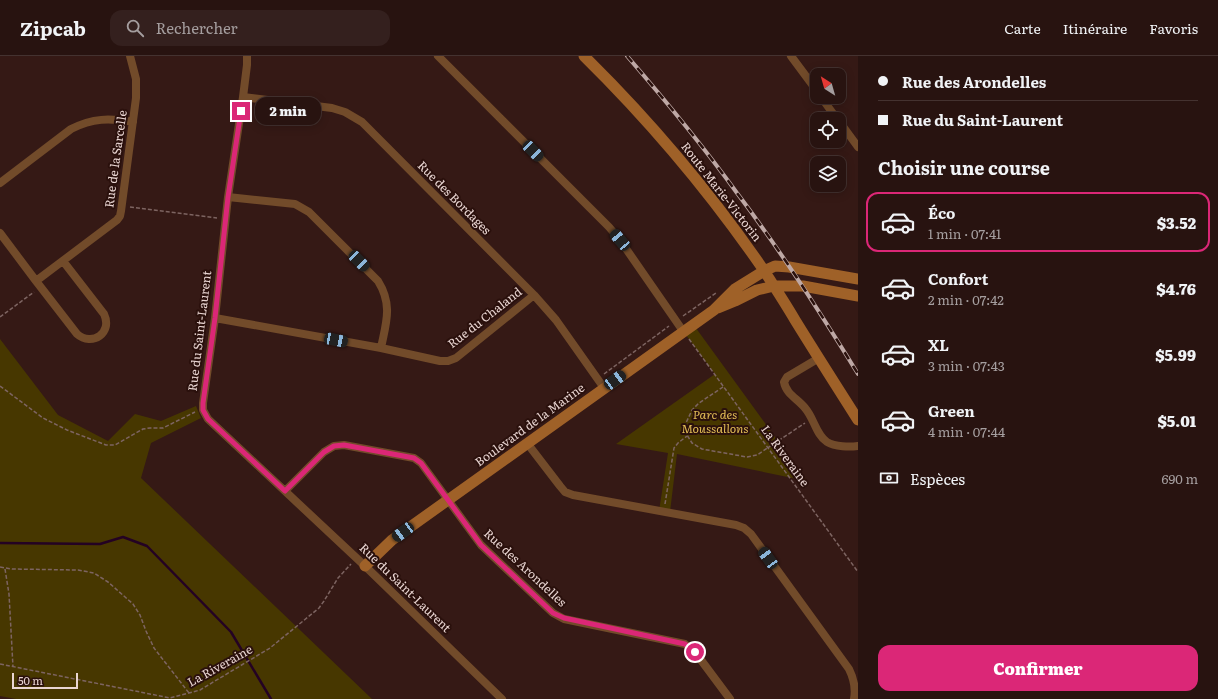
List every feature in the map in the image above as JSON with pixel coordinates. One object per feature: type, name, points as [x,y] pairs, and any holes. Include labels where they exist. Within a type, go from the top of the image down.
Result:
[{"type":"street","name":"Rue de la Sarcelle","points":[[39,284],[63,261],[113,224],[120,216],[136,98],[136,79],[130,56]]},
{"type":"street","name":"Rue du Saint-Laurent","points":[[247,56],[243,97],[228,197],[203,410],[208,419],[365,566],[502,699]]},
{"type":"street","points":[[438,56],[609,227],[620,240],[683,331]]},
{"type":"street","name":"Route Marie-Victorin","points":[[584,56],[638,111],[673,151],[722,213],[774,286],[858,420]]},
{"type":"street","points":[[791,56],[810,82]]},
{"type":"street","name":"Rue des Bordages","points":[[243,97],[332,108],[345,112],[362,122],[534,295],[556,320],[604,388]]},
{"type":"street","points":[[0,183],[70,129],[83,123],[114,119],[133,122]]},
{"type":"street","points":[[846,131],[858,147]]},
{"type":"street","points":[[228,197],[295,204],[309,212],[378,281],[384,290],[388,311],[381,348]]},
{"type":"street","points":[[0,233],[77,334],[82,338],[97,338],[102,334],[107,325],[104,314],[63,261]]},
{"type":"street","name":"Boulevard de la Marine","points":[[365,566],[392,540],[714,310],[735,289],[764,271],[775,266],[789,267],[858,279]]},
{"type":"street","name":"Boulevard de la Marine","points":[[714,310],[757,290],[774,286],[803,286],[858,296]]},
{"type":"street","name":"Rue du Chaland","points":[[215,318],[381,348],[440,361],[448,361],[456,358],[534,295]]},
{"type":"street","points":[[819,358],[787,377],[784,382],[785,388],[805,408],[820,435],[827,442],[835,445],[858,446]]},
{"type":"street","points":[[527,443],[565,492],[573,495],[736,525],[744,528],[751,534],[849,669],[855,683],[856,689],[854,699]]},
{"type":"street","name":"Rue des Arondelles","points":[[285,491],[324,452],[334,446],[344,445],[414,458],[421,463],[481,545],[553,613],[564,618],[685,644],[695,652],[730,699]]},
{"type":"path","points":[[122,206],[226,219]]},
{"type":"path","points":[[0,317],[39,284]]},
{"type":"path","points":[[598,378],[676,321]]},
{"type":"path","name":"La Riveraine","points":[[683,331],[858,572]]},
{"type":"path","points":[[0,386],[43,418],[67,430],[106,445],[115,445],[143,429],[163,428],[193,413],[203,410]]},
{"type":"path","points":[[724,386],[699,403],[692,410],[686,422],[687,436],[692,442],[702,449],[747,457],[758,455],[812,419]]},
{"type":"path","points":[[663,511],[674,448],[687,436]]},
{"type":"path","name":"La Riveraine","points":[[0,664],[170,698],[189,694],[200,690],[270,648],[319,608],[338,578],[351,564],[365,566]]},
{"type":"path","points":[[0,567],[78,570],[94,573],[108,582],[133,604],[140,615],[154,648],[189,694]]},
{"type":"path","points":[[5,568],[9,594],[13,667]]},
{"type":"green space","name":"Parc des Moussallons","points":[[693,324],[807,481],[677,454],[670,512],[659,511],[668,453],[616,444],[715,374],[683,331]]},
{"type":"green space","points":[[0,339],[58,415],[108,441],[135,414],[161,421],[196,406],[201,418],[151,443],[141,478],[372,699],[16,699],[0,696]]},
{"type":"waterway","points":[[0,543],[100,544],[123,537],[147,546],[231,632],[271,699]]},
{"type":"railway","points":[[627,56],[670,106],[724,175],[800,282],[858,374]]},
{"type":"route","points":[[241,111],[228,197],[215,318],[203,403],[203,410],[208,419],[285,491],[324,452],[334,446],[344,445],[414,458],[421,463],[481,545],[553,613],[564,618],[685,644],[695,652]]}]
